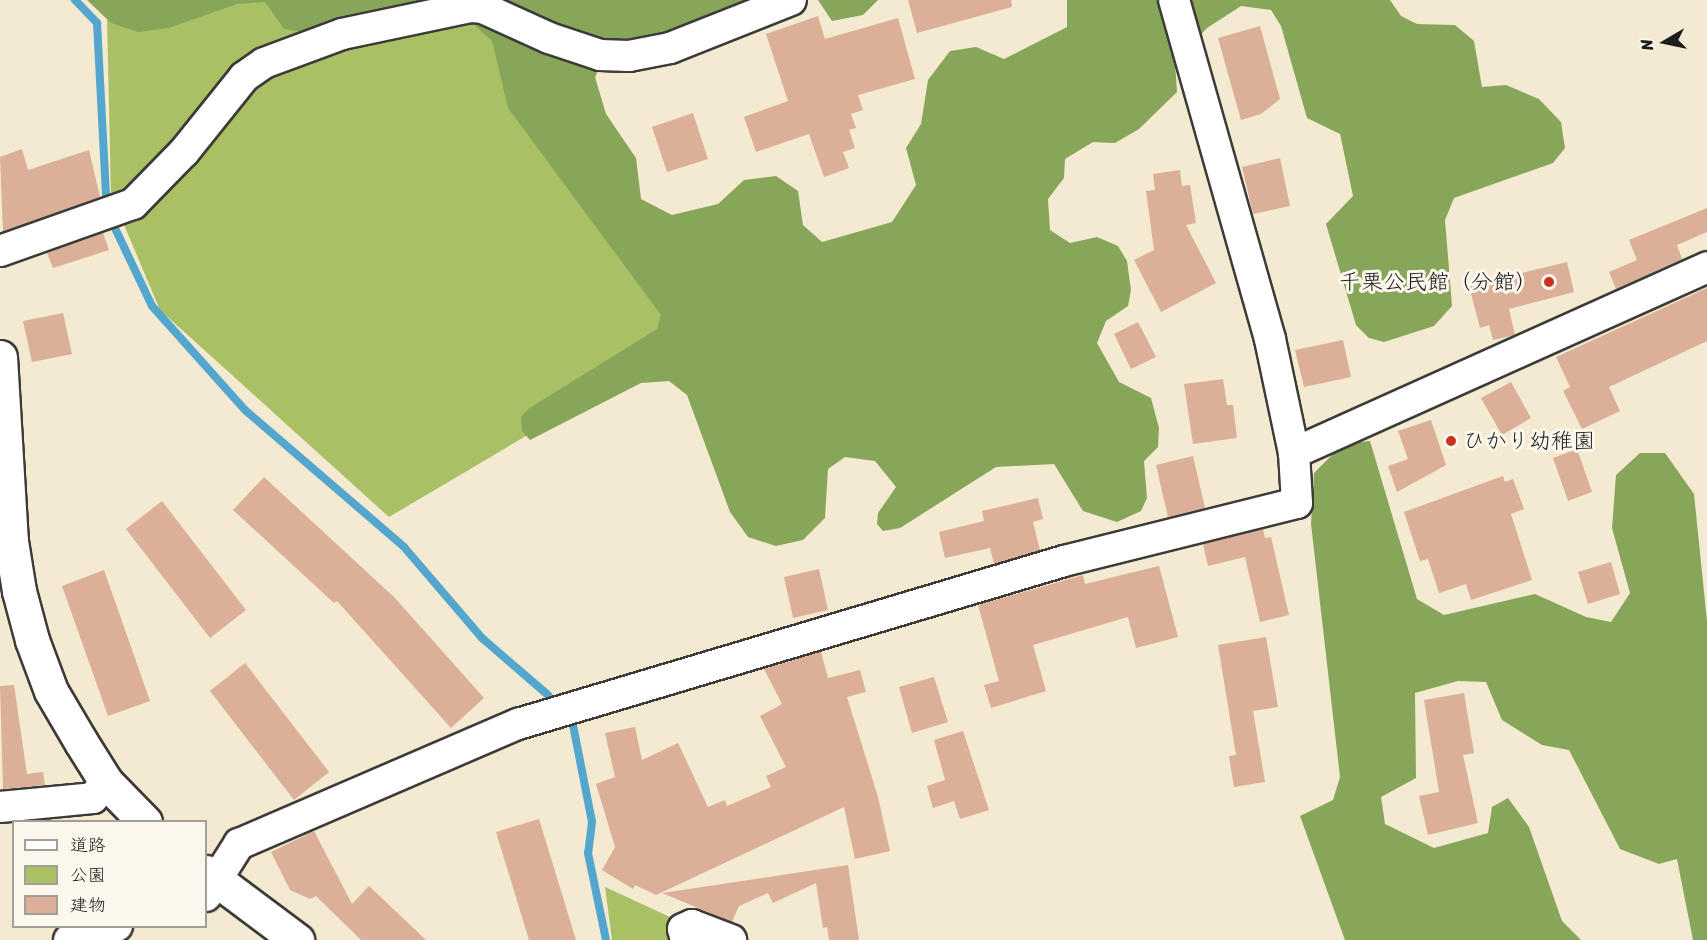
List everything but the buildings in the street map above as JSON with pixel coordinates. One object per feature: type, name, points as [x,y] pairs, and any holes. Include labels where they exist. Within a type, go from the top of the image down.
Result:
[{"type":"street","points":[[0,251],[133,204],[183,152],[244,77],[264,63],[342,34],[470,7],[483,8],[549,38],[600,55],[629,56],[670,48],[791,0]]},
{"type":"street","points":[[297,940],[209,883],[239,844],[518,724],[1064,561],[1297,503],[1294,453],[1270,339],[1174,0]]},
{"type":"street","points":[[1294,453],[1707,267]]},
{"type":"street","points":[[0,357],[4,484],[19,591],[32,640],[51,691],[106,782],[143,820]]},
{"type":"street","points":[[0,807],[93,798],[106,782]]},
{"type":"street","points":[[686,940],[684,929],[693,925],[731,940]]},
{"type":"street","points":[[69,940],[113,928]]},
{"type":"green space","points":[[87,0],[756,0],[660,41],[611,44],[595,77],[606,114],[636,158],[641,199],[672,215],[718,204],[744,180],[776,176],[798,191],[803,225],[822,242],[892,222],[916,185],[906,148],[921,124],[928,80],[950,51],[976,47],[1004,59],[1067,27],[1067,0],[1390,0],[1401,16],[1417,24],[1455,25],[1474,41],[1482,87],[1506,85],[1539,99],[1561,122],[1565,148],[1553,163],[1454,198],[1445,220],[1452,306],[1434,326],[1384,342],[1369,338],[1356,325],[1326,224],[1353,196],[1340,134],[1307,118],[1281,26],[1271,10],[1241,6],[1207,28],[1175,62],[1177,92],[1139,129],[1115,143],[1093,142],[1065,159],[1064,178],[1048,199],[1050,230],[1070,243],[1097,237],[1118,246],[1127,261],[1131,290],[1128,306],[1106,321],[1097,343],[1119,382],[1151,398],[1159,428],[1158,447],[1144,461],[1147,498],[1141,511],[1117,522],[1083,511],[1054,464],[996,467],[900,528],[883,531],[877,524],[878,513],[896,487],[875,461],[845,457],[828,469],[825,518],[803,540],[776,546],[748,537],[730,512],[687,395],[669,381],[641,383],[530,440],[522,431],[521,417],[528,409],[657,329],[661,315],[508,108],[492,41],[464,16],[308,33],[284,29],[265,2],[237,4],[169,28],[138,32],[111,23]]},
{"type":"green space","points":[[190,0],[484,0],[695,336],[389,517],[160,310],[111,194],[107,20]]},
{"type":"green space","points":[[818,0],[878,0],[863,15],[832,21]]},
{"type":"green space","points":[[1370,441],[1417,599],[1444,615],[1535,594],[1586,617],[1611,622],[1630,593],[1612,528],[1616,475],[1640,453],[1665,453],[1694,494],[1707,621],[1707,940],[1693,940],[1677,859],[1659,864],[1620,849],[1569,750],[1542,745],[1502,720],[1486,682],[1458,681],[1415,693],[1416,778],[1381,797],[1385,824],[1434,848],[1488,833],[1492,807],[1508,798],[1529,827],[1562,921],[1581,940],[1345,940],[1300,816],[1333,800],[1340,777],[1311,524],[1314,473],[1343,444]]},
{"type":"green space","points":[[605,887],[670,917],[674,940],[612,940]]},
{"type":"waterway","points":[[75,0],[97,23],[106,197]]},
{"type":"waterway","points":[[114,226],[152,306],[245,410],[404,547],[482,638],[548,695]]},
{"type":"waterway","points":[[572,720],[592,822],[588,853],[606,940]]},
{"type":"place","name":"千栗公民館（分館）","points":[[1549,282]]},
{"type":"place","name":"ひかり幼稚園","points":[[1451,441]]}]
